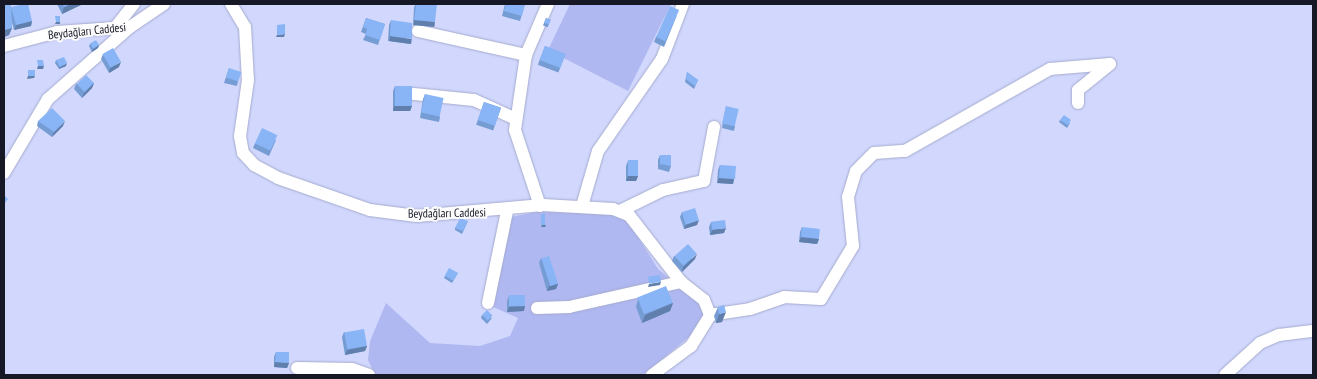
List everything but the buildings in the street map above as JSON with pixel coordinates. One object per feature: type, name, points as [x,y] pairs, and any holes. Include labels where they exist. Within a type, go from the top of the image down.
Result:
[{"type":"street","points":[[115,28],[134,4]]},
{"type":"street","name":"Beydağları Caddesi","points":[[4,46],[57,32],[130,28],[164,4]]},
{"type":"street","name":"Beydağları Caddesi","points":[[231,4],[245,27],[248,80],[240,136],[244,152],[254,165],[278,178],[370,210],[417,216],[507,211],[540,206],[582,206],[620,211]]},
{"type":"street","points":[[540,206],[515,130],[526,56],[548,4]]},
{"type":"street","points":[[582,206],[598,151],[662,58],[683,4]]},
{"type":"street","points":[[4,173],[48,99],[130,28]]},
{"type":"street","points":[[418,31],[526,56]]},
{"type":"street","points":[[710,314],[750,309],[784,297],[821,299],[853,246],[848,198],[856,171],[874,153],[905,151],[1050,68],[1110,64],[1078,90],[1078,103]]},
{"type":"street","points":[[414,94],[474,100],[516,120]]},
{"type":"street","points":[[620,211],[663,190],[704,181],[714,126]]},
{"type":"street","points":[[488,302],[507,211]]},
{"type":"street","points":[[620,211],[629,215],[681,282],[704,300],[710,314]]},
{"type":"street","points":[[537,308],[569,308],[681,282]]},
{"type":"street","points":[[652,375],[691,346],[710,314]]},
{"type":"street","points":[[1225,375],[1260,343],[1279,335],[1313,331]]},
{"type":"street","points":[[297,368],[352,369],[369,375]]},
{"type":"shaded area","points":[[570,4],[671,4],[628,91],[548,50]]},
{"type":"shaded area","points":[[537,212],[610,213],[628,221],[658,269],[700,303],[704,311],[701,327],[643,375],[375,375],[368,360],[370,341],[386,303],[430,343],[480,346],[510,336],[518,318],[491,306],[511,217]]}]
